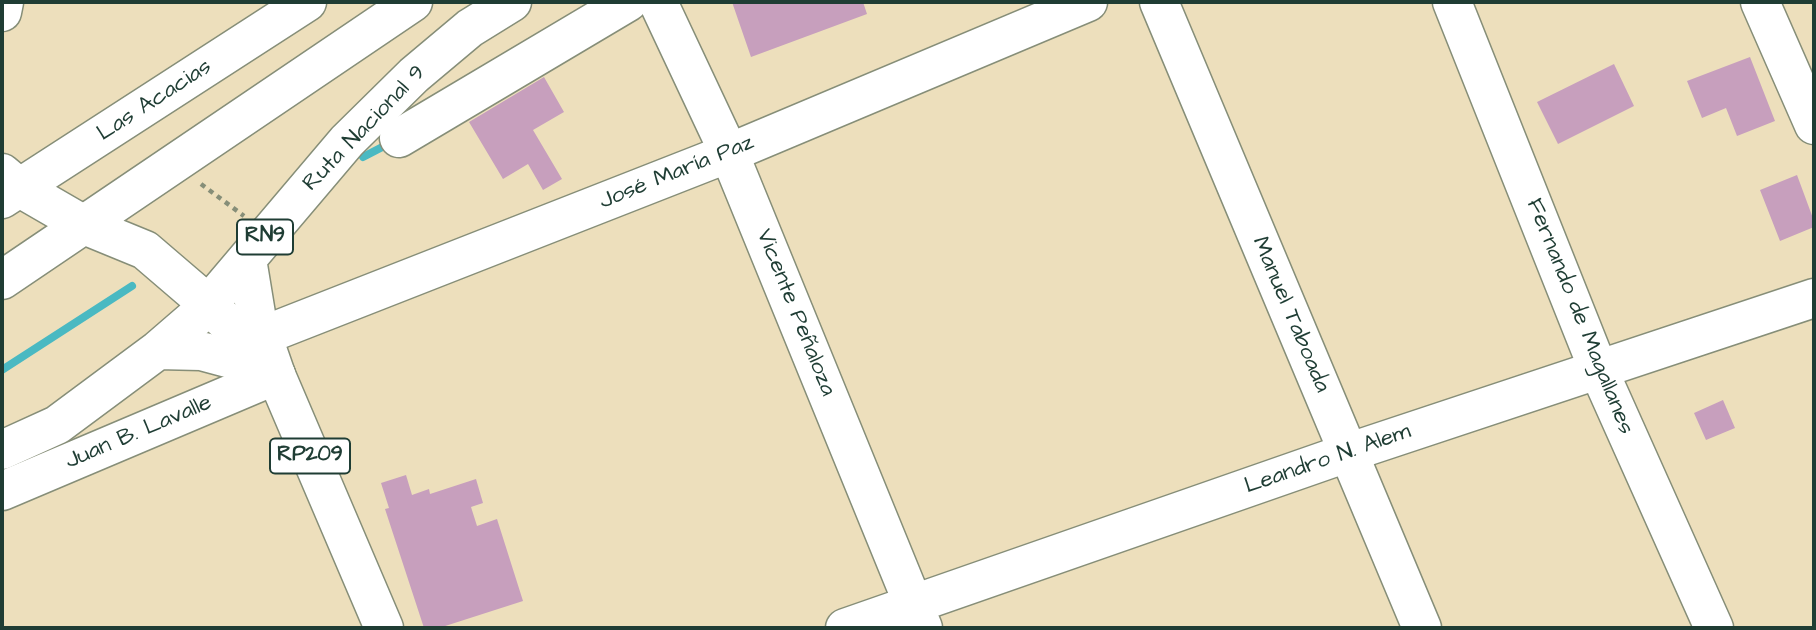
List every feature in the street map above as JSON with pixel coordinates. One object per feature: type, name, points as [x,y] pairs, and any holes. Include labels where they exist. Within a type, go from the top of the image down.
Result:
[{"type":"main road","points":[[2,12],[4,2]]},
{"type":"main road","name":"Las Acacias","points":[[8,187],[307,2]]},
{"type":"main road","points":[[2,281],[413,2]]},
{"type":"main road","name":"Ruta Nacional 9","points":[[2,450],[57,425],[158,349],[201,312],[346,141],[414,75],[470,28],[512,2]]},
{"type":"main road","points":[[399,138],[628,2]]},
{"type":"main road","name":"Vicente Peñaloza","points":[[658,2],[729,153],[919,617]]},
{"type":"main road","name":"José María Paz","points":[[262,336],[729,153],[1088,2]]},
{"type":"main road","name":"Manuel Taboada","points":[[1160,2],[1422,628]]},
{"type":"main road","name":"Fernando de Magallanes","points":[[1452,2],[1599,371],[1714,628]]},
{"type":"main road","points":[[1760,2],[1814,125]]},
{"type":"main road","points":[[8,187],[84,225],[145,250],[208,304]]},
{"type":"main road","points":[[257,247],[257,320],[276,375]]},
{"type":"main road","name":"Leandro N. Alem","points":[[845,628],[919,617],[1347,453],[1814,298]]},
{"type":"main road","name":"RP209","points":[[208,304],[276,375],[384,628]]},
{"type":"main road","points":[[158,349],[201,351],[276,375]]},
{"type":"main road","name":"Juan B. Lavalle","points":[[2,491],[276,375]]},
{"type":"path","points":[[174,164],[240,212],[257,247]]},
{"type":"building","points":[[732,2],[863,2],[867,14],[751,57]]},
{"type":"building","points":[[1750,57],[1775,121],[1737,136],[1726,108],[1702,118],[1687,81]]},
{"type":"building","points":[[1614,64],[1634,106],[1558,144],[1537,102]]},
{"type":"building","points":[[544,77],[564,112],[533,130],[562,179],[543,190],[528,164],[503,179],[469,122]]},
{"type":"building","points":[[1797,175],[1814,227],[1780,241],[1760,190]]},
{"type":"building","points":[[1723,400],[1735,428],[1706,440],[1694,413]]},
{"type":"building","points":[[406,475],[412,495],[429,489],[430,494],[476,479],[483,503],[471,507],[477,526],[497,519],[523,601],[439,628],[424,628],[385,509],[389,508],[381,483]]},
{"type":"waterway","points":[[363,157],[392,142]]},
{"type":"waterway","points":[[2,370],[132,286]]}]
